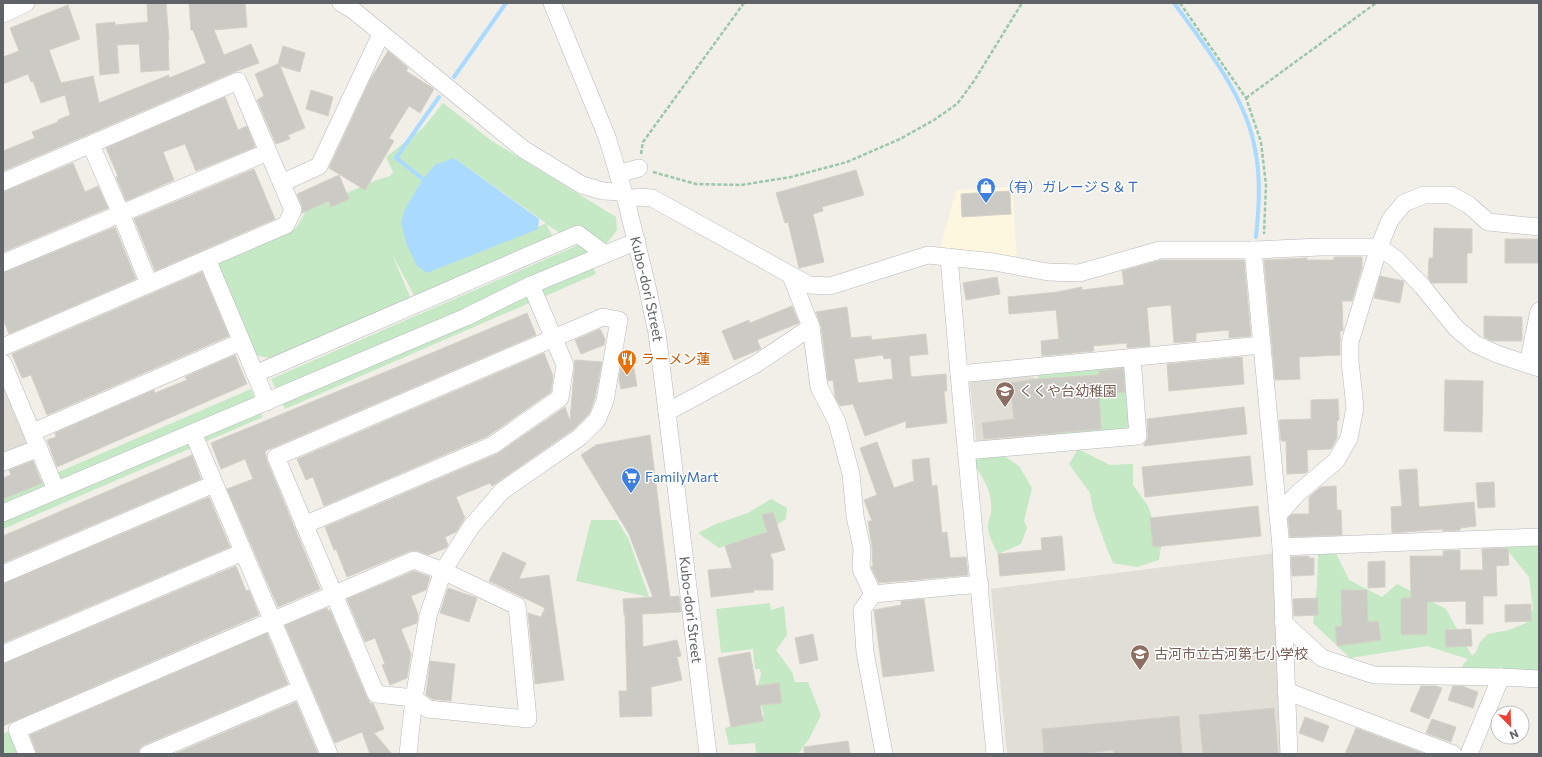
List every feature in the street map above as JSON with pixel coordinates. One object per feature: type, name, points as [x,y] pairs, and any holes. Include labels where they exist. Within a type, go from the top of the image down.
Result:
[{"type":"street","points":[[3,14],[26,3]]},
{"type":"street","points":[[341,3],[353,10],[523,149],[582,185],[625,196],[652,198],[809,285],[830,286],[928,255],[994,262],[1048,272],[1079,273],[1160,250],[1379,247],[1396,259],[1422,286],[1456,328],[1475,344],[1497,354],[1534,366],[1539,311]]},
{"type":"street","name":"Kubo-dori Street","points":[[552,3],[607,137],[637,241],[657,333],[708,754]]},
{"type":"street","points":[[282,183],[319,166],[381,34]]},
{"type":"street","points":[[3,182],[238,81],[294,210],[286,225],[3,347]]},
{"type":"street","points":[[90,145],[121,214],[149,284]]},
{"type":"street","points":[[3,263],[268,152]]},
{"type":"street","points":[[618,174],[639,168]]},
{"type":"street","points":[[1278,515],[1297,494],[1336,460],[1349,438],[1355,408],[1350,361],[1350,342],[1379,247],[1390,220],[1404,203],[1424,195],[1451,195],[1469,205],[1488,222],[1539,227]]},
{"type":"street","points":[[255,374],[578,234],[605,254]]},
{"type":"street","points":[[3,513],[466,317],[531,285],[637,241]]},
{"type":"street","points":[[1258,249],[1262,345],[1281,547],[1283,622],[1290,754]]},
{"type":"street","points":[[949,257],[995,754]]},
{"type":"street","points":[[207,259],[267,402]]},
{"type":"street","points":[[792,276],[811,327],[819,387],[837,422],[851,474],[855,516],[862,549],[861,568],[873,594]]},
{"type":"street","points":[[304,525],[493,445],[560,398],[565,365],[531,285]]},
{"type":"street","points":[[27,754],[17,730],[273,621],[334,594],[414,560],[443,571],[517,606],[528,719],[428,709],[414,698],[376,694],[334,594],[304,525],[276,457],[603,317],[620,320],[605,401],[597,420],[580,437],[502,491],[471,527],[443,571],[428,616],[414,698],[408,754]]},
{"type":"street","points":[[667,412],[756,364],[811,327]]},
{"type":"street","points":[[3,462],[36,440],[241,342]]},
{"type":"street","points":[[959,374],[1262,345]]},
{"type":"street","points":[[966,451],[1138,436],[1132,357]]},
{"type":"street","points":[[3,363],[56,490]]},
{"type":"street","points":[[193,433],[329,754]]},
{"type":"street","points":[[3,574],[214,484]]},
{"type":"street","points":[[1281,547],[1539,537]]},
{"type":"street","points":[[3,654],[243,552]]},
{"type":"street","points":[[873,594],[980,584]]},
{"type":"street","points":[[873,594],[862,610],[865,652],[884,754]]},
{"type":"street","points":[[1283,622],[1322,658],[1374,675],[1539,679]]},
{"type":"street","points":[[1469,754],[1501,677]]},
{"type":"street","points":[[148,754],[301,689]]},
{"type":"street","points":[[1286,691],[1452,754]]},
{"type":"path","points":[[744,3],[643,142],[639,168],[696,184],[741,185],[791,177],[847,162],[894,142],[934,120],[957,104],[974,81],[1022,3]]},
{"type":"path","points":[[1180,3],[1246,98],[1261,142],[1266,178],[1258,249]]},
{"type":"path","points":[[1246,98],[1376,3]]},
{"type":"shaded area","points":[[1012,187],[1017,260],[940,249],[956,190]]},
{"type":"shaded area","name":"くくや台幼稚園","points":[[1033,370],[1041,440],[977,447],[969,377]]},
{"type":"shaded area","points":[[3,380],[24,428],[26,446],[3,456]]},
{"type":"shaded area","name":"古河市立古河第七小学校","points":[[1275,553],[1284,754],[1007,754],[991,589]]},
{"type":"green space","points":[[443,103],[492,141],[616,217],[617,230],[607,243],[560,233],[546,224],[554,239],[415,297],[392,254],[411,299],[270,358],[254,355],[214,261],[296,228],[306,211],[374,181],[390,176],[393,172],[386,157],[423,128]],"holes":[[[454,158],[546,223],[517,237],[427,273]]]},
{"type":"green space","points":[[583,243],[596,274],[285,409],[271,379]]},
{"type":"green space","points":[[1125,367],[1131,432],[1043,438],[1038,373]]},
{"type":"green space","points":[[251,389],[263,417],[3,529],[3,496]]},
{"type":"green space","points":[[1078,449],[1110,465],[1133,464],[1133,485],[1148,506],[1161,546],[1159,560],[1137,567],[1113,563],[1093,510],[1090,493],[1069,464]]},
{"type":"green space","points":[[996,451],[1019,466],[1032,488],[1024,521],[1027,528],[1021,544],[998,554],[991,540],[988,529],[991,514],[991,499],[981,474],[973,463],[980,453]]},
{"type":"green space","points":[[771,499],[787,508],[786,519],[761,534],[719,548],[698,533],[716,524],[748,513]]},
{"type":"green space","points":[[591,520],[617,520],[629,540],[649,597],[576,581]]},
{"type":"green space","points":[[1539,541],[1539,682],[1462,670],[1463,665],[1468,659],[1427,646],[1350,658],[1313,623],[1317,585],[1318,554],[1332,545],[1349,580],[1382,597],[1397,584],[1446,609],[1472,656],[1476,652],[1480,642],[1488,634],[1509,630],[1526,623],[1533,609],[1529,577],[1507,550],[1511,542]]},
{"type":"green space","points":[[770,603],[771,610],[784,606],[787,635],[776,650],[792,672],[795,682],[808,682],[821,715],[809,739],[798,754],[756,754],[755,743],[729,745],[725,728],[764,715],[757,689],[761,674],[760,669],[755,669],[753,649],[721,653],[716,609]]},
{"type":"green space","points":[[9,731],[19,754],[3,754],[3,734]]},
{"type":"water","points":[[454,158],[539,219],[538,229],[427,273],[417,266],[407,245],[401,223],[404,211],[423,179],[435,165]]},
{"type":"building","points":[[147,3],[166,3],[169,40],[169,70],[141,72],[139,44],[117,45],[119,73],[100,75],[96,24],[115,22],[115,25],[148,22]]},
{"type":"building","points":[[189,3],[245,3],[247,27],[214,30],[224,55],[251,44],[259,63],[234,72],[3,171],[3,151],[35,138],[32,132],[58,122],[58,120],[70,115],[65,95],[41,103],[33,81],[31,82],[28,74],[3,84],[3,57],[19,51],[10,28],[68,5],[80,39],[49,50],[61,83],[93,76],[99,103],[169,75],[169,78],[206,63],[193,30],[191,30]]},
{"type":"building","points":[[283,46],[305,53],[300,72],[280,66],[305,128],[288,135],[290,139],[276,144],[257,100],[264,96],[255,74],[278,64]]},
{"type":"building","points":[[388,51],[408,68],[406,71],[434,89],[420,113],[409,106],[389,138],[394,141],[365,190],[329,168],[370,80]]},
{"type":"building","points":[[311,90],[333,97],[328,116],[306,109]]},
{"type":"building","points":[[225,97],[238,130],[247,126],[255,147],[196,171],[185,144],[163,152],[174,180],[126,201],[116,177],[118,176],[106,148]]},
{"type":"building","points":[[73,163],[85,192],[98,186],[108,208],[3,252],[3,192]]},
{"type":"building","points":[[254,169],[275,219],[155,271],[134,219]]},
{"type":"building","points":[[856,170],[864,195],[822,207],[823,211],[813,214],[824,262],[799,268],[788,222],[785,223],[776,193]]},
{"type":"building","points":[[339,175],[349,199],[331,207],[329,201],[302,213],[302,206],[297,194]]},
{"type":"building","name":"（有）ガレージＳ＆Ｔ","points":[[1010,191],[1011,214],[962,217],[961,194]]},
{"type":"building","points":[[115,227],[136,279],[9,334],[3,319],[3,273]]},
{"type":"building","points":[[1434,228],[1472,229],[1472,253],[1467,253],[1467,283],[1432,283],[1428,278],[1429,258],[1433,258]]},
{"type":"building","points":[[1505,239],[1539,239],[1539,263],[1505,263]]},
{"type":"building","points":[[1334,257],[1362,257],[1362,268],[1352,301],[1342,301],[1343,331],[1340,331],[1340,355],[1299,357],[1300,379],[1275,380],[1264,260],[1307,258],[1307,260],[1334,260]]},
{"type":"building","points":[[1161,260],[1244,260],[1251,336],[1229,338],[1229,330],[1196,333],[1196,341],[1174,343],[1171,305],[1150,307],[1147,308],[1150,346],[1127,348],[1127,343],[1093,346],[1094,351],[1042,356],[1041,341],[1059,339],[1056,310],[1009,314],[1008,297],[1057,292],[1082,287],[1082,290],[1124,285],[1122,271]]},
{"type":"building","points":[[202,272],[229,336],[47,415],[31,375],[22,378],[12,354]]},
{"type":"building","points":[[1380,276],[1404,281],[1400,303],[1374,298]]},
{"type":"building","points":[[997,277],[1000,294],[966,300],[963,283]]},
{"type":"building","points":[[792,306],[799,323],[757,340],[761,349],[734,360],[722,331],[749,320],[750,323]]},
{"type":"building","points":[[847,307],[851,338],[871,336],[872,340],[926,334],[928,354],[909,356],[911,377],[946,374],[947,391],[944,391],[947,423],[906,428],[906,421],[865,436],[853,404],[840,406],[835,397],[833,380],[828,381],[821,326],[816,312]],"holes":[[[883,355],[884,359],[891,358],[893,379],[858,383],[854,359]]]},
{"type":"building","points":[[527,313],[536,335],[265,451],[267,461],[320,589],[278,607],[227,489],[253,479],[245,459],[221,469],[211,443]]},
{"type":"building","points":[[1484,316],[1522,317],[1522,341],[1492,341],[1484,337]]},
{"type":"building","points":[[600,329],[605,339],[604,345],[581,354],[575,340]]},
{"type":"building","points":[[544,353],[553,376],[551,392],[488,436],[324,506],[313,477],[306,480],[297,459]]},
{"type":"building","points":[[235,355],[247,384],[57,467],[47,440],[56,437],[55,433],[154,390],[155,393],[187,380],[185,377]]},
{"type":"building","points":[[1242,357],[1244,384],[1169,391],[1167,364]]},
{"type":"building","points":[[575,360],[602,362],[595,398],[589,414],[574,429],[492,486],[490,483],[456,497],[465,518],[456,532],[445,537],[448,545],[446,548],[428,555],[418,551],[410,551],[347,577],[336,549],[334,550],[325,527],[497,454],[565,407],[570,421]]},
{"type":"building","name":"ラーメン蓮","points":[[633,363],[637,386],[621,389],[619,379],[621,365]]},
{"type":"building","points":[[1123,368],[1125,392],[1099,394],[1101,429],[984,439],[982,423],[1014,419],[1010,383],[1036,379],[1099,375],[1099,371]]},
{"type":"building","points":[[1445,380],[1483,381],[1482,432],[1444,431]]},
{"type":"building","points":[[1338,399],[1339,420],[1337,421],[1337,438],[1331,449],[1307,450],[1308,471],[1306,473],[1287,474],[1286,441],[1281,441],[1279,420],[1311,419],[1311,400]]},
{"type":"building","points":[[1244,407],[1247,434],[1144,446],[1148,436],[1147,419]]},
{"type":"building","points":[[650,435],[670,597],[679,596],[681,612],[642,614],[643,647],[677,640],[681,656],[677,657],[682,680],[651,687],[652,716],[620,717],[619,691],[627,691],[625,615],[623,599],[653,597],[629,534],[581,455],[596,445]]},
{"type":"building","points":[[877,442],[894,488],[914,481],[912,460],[929,458],[932,486],[937,485],[942,533],[947,532],[950,558],[966,557],[968,575],[879,583],[871,567],[873,566],[872,547],[868,521],[872,521],[864,500],[877,495],[860,448]]},
{"type":"building","points":[[192,455],[201,479],[3,563],[3,536]]},
{"type":"building","points":[[1250,456],[1253,485],[1145,497],[1142,467]]},
{"type":"building","points":[[33,461],[42,483],[3,499],[3,478],[11,475],[9,470]]},
{"type":"building","points":[[1417,469],[1420,507],[1474,502],[1476,526],[1460,528],[1460,530],[1443,531],[1443,529],[1392,533],[1391,507],[1402,506],[1399,470]]},
{"type":"building","points":[[1494,482],[1495,507],[1478,508],[1476,483]]},
{"type":"building","points":[[1336,486],[1337,510],[1341,510],[1342,535],[1290,537],[1288,518],[1292,514],[1309,514],[1309,497],[1321,487]]},
{"type":"building","points":[[209,497],[230,547],[3,643],[3,584]]},
{"type":"building","points":[[1258,506],[1261,536],[1153,547],[1150,518]]},
{"type":"building","points":[[773,512],[785,550],[770,554],[773,561],[773,590],[753,590],[754,592],[711,597],[708,570],[732,568],[725,546],[767,532],[762,515]]},
{"type":"building","points":[[1062,536],[1065,570],[1000,576],[998,554],[1042,550],[1041,538]]},
{"type":"building","points":[[1508,548],[1509,565],[1496,566],[1497,596],[1483,596],[1483,624],[1466,624],[1466,601],[1427,602],[1427,634],[1401,635],[1401,598],[1411,598],[1410,556],[1443,556],[1443,551],[1460,550],[1460,570],[1483,570],[1482,549]]},
{"type":"building","points":[[503,552],[526,563],[519,579],[549,575],[564,680],[535,684],[528,613],[541,617],[545,608],[489,581]]},
{"type":"building","points":[[1309,556],[1309,558],[1314,558],[1314,575],[1292,576],[1291,557]]},
{"type":"building","points":[[1385,561],[1385,587],[1368,588],[1368,562]]},
{"type":"building","points":[[236,566],[246,591],[249,590],[259,615],[3,726],[3,664]]},
{"type":"building","points":[[414,571],[430,577],[426,590],[411,596],[418,614],[417,623],[401,629],[411,654],[407,678],[390,685],[382,665],[385,664],[375,638],[365,642],[347,599]]},
{"type":"building","points":[[448,588],[477,598],[469,622],[440,613]]},
{"type":"building","points":[[1341,590],[1367,590],[1368,622],[1378,621],[1381,640],[1337,646],[1335,627],[1342,626]]},
{"type":"building","points":[[1318,598],[1318,615],[1294,616],[1293,599]]},
{"type":"building","points":[[924,599],[934,671],[883,677],[874,610],[901,605],[901,601]]},
{"type":"building","points":[[1531,604],[1531,621],[1505,622],[1505,605]]},
{"type":"building","points":[[327,608],[328,611],[330,610],[367,698],[371,704],[373,703],[384,729],[374,733],[392,754],[370,754],[362,732],[335,743],[285,625]]},
{"type":"building","points":[[1471,629],[1472,646],[1446,647],[1445,630]]},
{"type":"building","points":[[267,633],[288,684],[144,745],[140,748],[138,754],[37,754],[30,735]]},
{"type":"building","points":[[813,634],[818,660],[800,664],[795,638]]},
{"type":"building","points":[[750,652],[756,686],[779,683],[782,703],[760,705],[763,721],[731,727],[718,658]]},
{"type":"building","points":[[430,661],[455,664],[451,701],[432,699],[426,695]]},
{"type":"building","points":[[1421,686],[1436,686],[1442,688],[1429,719],[1410,711]]},
{"type":"building","points":[[1453,686],[1462,686],[1478,692],[1473,708],[1448,700]]},
{"type":"building","points":[[296,702],[318,754],[174,754]]},
{"type":"building","points":[[1274,708],[1278,754],[1203,754],[1199,715]]},
{"type":"building","points":[[1179,716],[1182,754],[1114,754],[1113,750],[1081,754],[1044,754],[1042,729]]},
{"type":"building","points":[[1305,717],[1329,726],[1323,742],[1299,733]]},
{"type":"building","points":[[1432,719],[1456,727],[1451,742],[1426,733]]},
{"type":"building","points":[[1356,728],[1425,754],[1345,754]]},
{"type":"building","points":[[848,741],[850,754],[804,754],[804,747]]},
{"type":"waterway","points":[[454,77],[506,3]]},
{"type":"waterway","points":[[1174,3],[1223,72],[1234,91],[1250,129],[1257,160],[1259,182],[1256,237]]},
{"type":"waterway","points":[[423,179],[396,158],[439,97]]},
{"type":"place","name":"（有）ガレージＳ＆Ｔ","points":[[986,204]]},
{"type":"place","name":"ラーメン蓮","points":[[627,376]]},
{"type":"place","name":"くくや台幼稚園","points":[[1005,408]]},
{"type":"place","name":"FamilyMart","points":[[631,494]]},
{"type":"place","name":"古河市立古河第七小学校","points":[[1140,671]]}]
